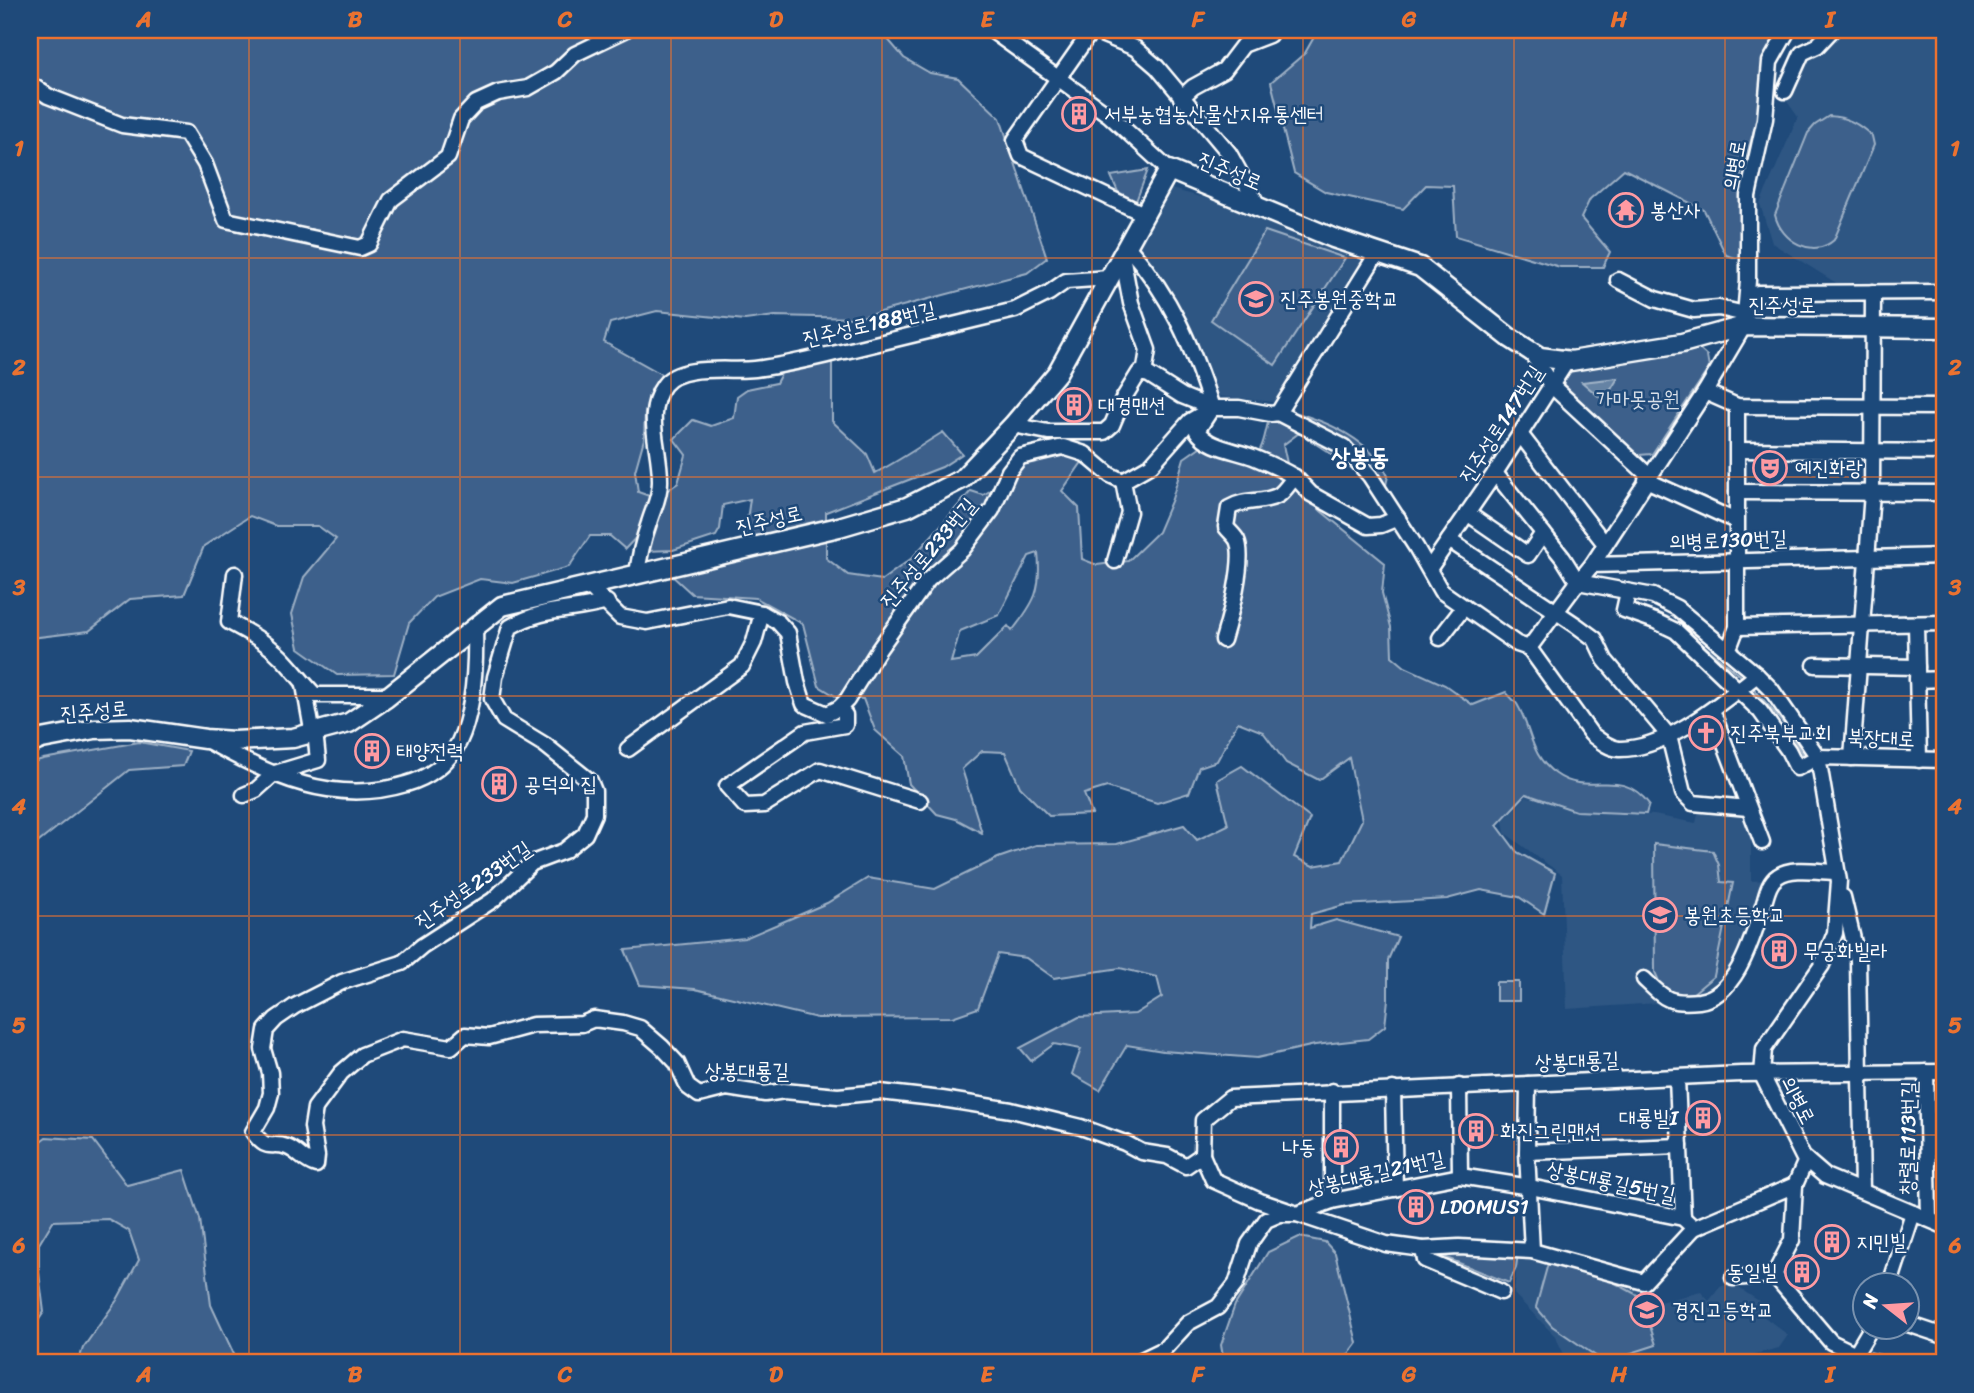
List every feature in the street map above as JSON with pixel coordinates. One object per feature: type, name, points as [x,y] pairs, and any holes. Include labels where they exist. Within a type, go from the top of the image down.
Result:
[{"type":"main road","name":"진주성로","points":[[30,744],[41,739],[95,729],[130,728],[234,741],[293,738],[349,723],[502,606],[839,527],[907,507],[962,479],[1057,373],[1169,170],[1333,238],[1420,268],[1540,358],[1571,361],[1682,343],[1744,320],[1873,328],[1944,328]]},
{"type":"street","points":[[30,84],[48,96],[122,125],[186,133],[205,164],[226,220],[360,248],[369,244],[391,200],[448,157],[461,119],[476,103],[498,93],[528,88],[556,72],[575,54],[625,30]]},
{"type":"street","points":[[991,30],[1109,115],[1169,170]]},
{"type":"street","points":[[1146,215],[1021,156],[1015,140],[1092,30],[1135,48],[1157,66],[1181,98],[1230,153],[1260,209]]},
{"type":"street","points":[[1181,98],[1193,87],[1224,70],[1243,45],[1269,35],[1272,30]]},
{"type":"street","name":"의병로","points":[[1788,30],[1770,62],[1765,119],[1748,196],[1748,281],[1744,320],[1705,392],[1592,565],[1578,582],[1653,596],[1676,608],[1771,689],[1818,757],[1838,876],[1858,960],[1862,1191]]},
{"type":"street","points":[[1785,91],[1802,53],[1817,46],[1832,30]]},
{"type":"street","points":[[1124,251],[1131,303],[1148,350],[1144,374]]},
{"type":"street","points":[[1124,251],[1152,274],[1177,316],[1196,359],[1212,408]]},
{"type":"street","points":[[1278,413],[1378,252]]},
{"type":"street","name":"진주성로188번길","points":[[637,575],[640,553],[659,496],[658,447],[652,411],[666,382],[679,373],[781,366],[1014,310],[1049,293],[1066,281],[1109,278]]},
{"type":"street","points":[[1618,280],[1655,299],[1694,310],[1719,308],[1744,320],[1758,293],[1944,292]]},
{"type":"street","points":[[1852,758],[1872,493],[1873,292]]},
{"type":"street","points":[[1531,352],[1551,385],[1648,478],[1736,521]]},
{"type":"street","name":"진주성로147번길","points":[[1429,569],[1567,361],[1571,361]]},
{"type":"street","points":[[1013,425],[1048,432],[1104,432],[1112,425],[1123,399],[1139,373],[1182,396],[1212,408],[1278,413],[1344,447],[1370,476],[1441,592],[1517,644],[1529,648],[1591,734],[1602,743],[1619,749],[1657,742],[1669,736],[1712,710],[1757,675]]},
{"type":"street","points":[[1705,392],[1737,406],[1944,407]]},
{"type":"street","points":[[1728,651],[1737,627],[1737,406]]},
{"type":"street","points":[[1212,408],[1197,431],[1201,437],[1275,466],[1295,477],[1311,494],[1368,526],[1381,525],[1398,518]]},
{"type":"street","points":[[1115,561],[1129,512],[1123,481],[1151,465],[1190,421],[1212,408]]},
{"type":"street","points":[[1520,434],[1605,544]]},
{"type":"street","name":"진주성로233번길","points":[[920,801],[820,770],[764,805],[745,806],[727,786],[805,732],[845,725],[845,715],[839,708],[928,580],[962,550],[992,510],[1009,471],[1020,457],[1063,447],[1085,454],[1110,475],[1123,481]]},
{"type":"street","points":[[1738,450],[1944,452]]},
{"type":"street","points":[[1495,473],[1563,558],[1578,582],[1529,648]]},
{"type":"street","points":[[1223,640],[1236,587],[1240,555],[1237,541],[1226,527],[1229,509],[1241,501],[1280,494],[1295,477]]},
{"type":"street","points":[[1737,492],[1944,493]]},
{"type":"street","name":"진주성로147번길","points":[[1467,513],[1528,555],[1543,533]]},
{"type":"street","points":[[1449,540],[1595,639],[1605,660],[1669,736],[1683,793],[1693,803],[1748,808]]},
{"type":"street","name":"의병로130번길","points":[[1592,565],[1944,556]]},
{"type":"street","points":[[235,575],[229,622],[257,637],[282,658],[315,695],[389,695]]},
{"type":"street","points":[[589,586],[620,617],[646,622],[728,606],[762,613],[778,622],[788,633],[804,704],[827,714],[839,708]]},
{"type":"street","points":[[1628,592],[1624,610],[1676,632],[1773,727],[1797,768],[1818,757]]},
{"type":"street","name":"진주성로233번길","points":[[255,1126],[267,1108],[271,1093],[270,1073],[263,1049],[266,1030],[276,1019],[342,982],[402,963],[422,946],[493,900],[532,863],[564,851],[585,834],[594,814],[594,790],[590,781],[545,745],[503,720],[492,699],[495,677],[510,627],[527,617],[559,608],[586,608],[607,603]]},
{"type":"street","points":[[1440,638],[1464,607]]},
{"type":"street","points":[[628,749],[742,666],[754,642],[762,613]]},
{"type":"street","points":[[1737,627],[1944,623]]},
{"type":"street","points":[[1916,624],[1919,760]]},
{"type":"street","name":"진주성로","points":[[205,739],[275,773],[304,784],[342,792],[365,793],[425,779],[443,764],[458,743],[466,718],[476,658],[475,626]]},
{"type":"street","points":[[1815,665],[1859,666],[1944,679]]},
{"type":"street","points":[[304,685],[311,724]]},
{"type":"street","points":[[1712,710],[1762,842]]},
{"type":"street","points":[[244,795],[256,790],[275,773],[318,760],[316,741]]},
{"type":"street","name":"북장대로","points":[[1818,757],[1944,760]]},
{"type":"street","points":[[1644,979],[1666,1000],[1685,1002],[1716,996],[1727,988],[1748,948],[1771,882],[1780,874],[1790,871],[1838,876]]},
{"type":"street","name":"의병로","points":[[1838,876],[1835,933],[1822,965],[1764,1049],[1762,1074],[1806,1160],[1825,1176],[1944,1226]]},
{"type":"street","name":"상봉대룡길","points":[[255,1126],[253,1132],[259,1141],[271,1147],[286,1146],[316,1165],[312,1127],[315,1108],[341,1073],[362,1055],[403,1039],[451,1047],[465,1035],[489,1037],[533,1024],[582,1024],[594,1019],[640,1028],[677,1063],[688,1087],[699,1095],[727,1088],[765,1094],[784,1091],[838,1096],[880,1092],[942,1099],[1011,1110],[1081,1127],[1142,1152],[1167,1156],[1186,1166],[1202,1155],[1203,1120],[1230,1098],[1332,1091],[1762,1074],[1926,1072]]},
{"type":"street","name":"창렬로113번길","points":[[1928,1219],[1926,1072],[1944,1072]]},
{"type":"street","name":"상봉대룡길5번길","points":[[1532,1251],[1644,1282],[1688,1223],[1676,1078]]},
{"type":"street","points":[[1202,1155],[1213,1180],[1260,1202],[1386,1244],[1423,1249],[1459,1247],[1532,1251],[1527,1152],[1528,1084]]},
{"type":"street","name":"상봉대룡길21번길","points":[[1135,1363],[1164,1349],[1188,1323],[1219,1307],[1236,1284],[1249,1244],[1266,1220],[1280,1214],[1297,1214],[1332,1201],[1460,1176],[1458,1086]]},
{"type":"street","points":[[1393,1089],[1395,1189]]},
{"type":"street","points":[[1332,1091],[1332,1201]]},
{"type":"street","name":"상봉대룡길5번길","points":[[1527,1152],[1680,1146]]},
{"type":"street","points":[[1774,1275],[1792,1240],[1795,1185],[1806,1160]]},
{"type":"street","name":"상봉대룡길5번길","points":[[1460,1176],[1530,1187],[1688,1223]]},
{"type":"street","points":[[1688,1223],[1795,1185]]},
{"type":"street","points":[[1895,1270],[1913,1213]]},
{"type":"street","points":[[1423,1249],[1425,1260],[1501,1292]]},
{"type":"street","points":[[1733,1278],[1774,1275]]},
{"type":"street","points":[[1774,1275],[1831,1342],[1853,1359],[1864,1340]]},
{"type":"street","points":[[1922,1329],[1944,1336]]},
{"type":"shaded area","points":[[1834,30],[1944,30],[1944,287],[1841,286],[1772,243],[1760,204],[1798,117],[1786,100],[1802,59]]},
{"type":"shaded area","name":"진주봉원중학교","points":[[1171,189],[1234,206],[1357,252],[1362,265],[1274,402],[1216,396],[1207,362],[1187,321],[1137,245]]},
{"type":"shaded area","points":[[1618,378],[1604,401],[1582,382]]},
{"type":"shaded area","name":"봉원초등학교","points":[[1526,797],[1559,800],[1577,812],[1654,815],[1696,823],[1699,809],[1740,812],[1751,821],[1751,881],[1768,880],[1744,950],[1721,983],[1707,996],[1658,1003],[1567,1009],[1562,875],[1505,833],[1503,821]]},
{"type":"shaded area","name":"경진고등학교","points":[[1518,1253],[1584,1267],[1647,1289],[1659,1302],[1701,1292],[1709,1301],[1720,1287],[1731,1283],[1765,1305],[1762,1315],[1788,1335],[1779,1348],[1719,1363],[1574,1363],[1566,1358],[1555,1336],[1514,1294]]},
{"type":"green space","points":[[30,30],[880,30],[904,58],[930,73],[958,78],[1000,118],[1047,258],[1027,273],[857,318],[775,316],[745,320],[657,311],[610,323],[604,342],[661,374],[645,412],[644,439],[635,471],[638,492],[652,497],[643,530],[625,549],[610,536],[590,536],[569,567],[513,583],[480,579],[434,597],[409,623],[394,674],[337,675],[299,648],[292,614],[304,577],[336,539],[318,526],[276,526],[250,516],[204,546],[184,595],[130,599],[89,631],[30,638]]},
{"type":"green space","points":[[1318,30],[1779,30],[1766,55],[1762,102],[1741,175],[1744,215],[1753,252],[1736,258],[1726,255],[1704,210],[1624,169],[1590,199],[1581,218],[1610,252],[1603,267],[1560,267],[1456,236],[1453,186],[1426,185],[1403,209],[1326,192],[1294,173],[1271,82],[1305,53]]},
{"type":"green space","points":[[1829,116],[1857,125],[1872,136],[1874,145],[1834,240],[1817,248],[1808,247],[1784,233],[1775,215],[1808,133]]},
{"type":"green space","points":[[1148,170],[1136,201],[1118,192],[1111,176]]},
{"type":"green space","points":[[1265,231],[1345,258],[1275,365],[1211,320]]},
{"type":"green space","name":"가마못공원","points":[[1697,347],[1707,356],[1709,368],[1652,454],[1639,455],[1565,386],[1563,381],[1567,370]]},
{"type":"green space","points":[[832,359],[832,421],[867,454],[875,473],[943,432],[962,454],[942,467],[826,512],[826,558],[848,575],[882,580],[912,558],[971,491],[983,495],[1010,479],[1027,454],[1070,443],[1087,455],[1062,491],[1079,508],[1082,559],[1097,565],[1128,561],[1158,532],[1172,499],[1184,458],[1210,440],[1253,460],[1261,448],[1273,406],[1339,429],[1354,438],[1379,461],[1388,476],[1384,494],[1373,493],[1356,470],[1299,433],[1283,445],[1290,477],[1321,511],[1385,563],[1382,593],[1391,627],[1392,656],[1405,667],[1445,685],[1473,705],[1506,692],[1522,713],[1536,750],[1547,767],[1568,781],[1627,786],[1638,792],[1649,804],[1646,814],[1576,811],[1526,794],[1497,825],[1517,852],[1555,873],[1544,914],[1519,897],[1481,890],[1447,899],[1344,905],[1311,914],[1310,928],[1336,920],[1398,937],[1388,960],[1385,1026],[1368,1039],[1315,1045],[1257,1058],[1163,1051],[1127,1045],[1100,1090],[1072,1074],[1081,1049],[1054,1044],[1031,1061],[1020,1048],[1079,1017],[1135,1014],[1162,997],[1157,977],[1120,968],[1054,978],[1026,958],[998,954],[978,1008],[952,1017],[817,1018],[695,989],[640,985],[625,950],[745,938],[827,903],[868,878],[935,889],[998,858],[1036,845],[1117,844],[1184,825],[1197,840],[1228,825],[1217,780],[1242,766],[1310,818],[1294,857],[1313,866],[1342,861],[1362,820],[1349,758],[1319,780],[1286,763],[1263,732],[1238,722],[1217,761],[1199,767],[1189,793],[1157,803],[1107,787],[1084,794],[1092,814],[1049,816],[1020,787],[1005,752],[982,751],[962,769],[982,833],[956,819],[937,814],[909,784],[904,756],[875,730],[863,699],[837,697],[819,686],[803,624],[756,598],[692,594],[670,574],[743,548],[750,499],[723,505],[720,529],[716,536],[673,550],[646,551],[663,493],[678,483],[686,455],[674,439],[693,420],[711,426],[734,418],[737,396],[747,389],[776,383],[783,370]],"holes":[[[1038,553],[1038,586],[1026,612],[1012,631],[1008,626],[976,658],[951,662],[960,631],[999,615],[1029,556]]]},
{"type":"green space","points":[[139,742],[189,751],[183,766],[129,770],[30,849],[30,763]]},
{"type":"green space","points":[[1654,844],[1713,851],[1719,865],[1721,882],[1733,883],[1714,976],[1691,995],[1664,993],[1655,972]]},
{"type":"green space","points":[[1496,982],[1519,982],[1519,1001],[1496,1001]]},
{"type":"green space","points":[[46,1137],[93,1140],[127,1185],[184,1170],[200,1219],[211,1305],[238,1363],[78,1363],[83,1348],[117,1300],[139,1260],[129,1231],[108,1219],[53,1221],[39,1244],[44,1312],[30,1333],[30,1149]]},
{"type":"green space","points":[[1299,1237],[1325,1242],[1335,1253],[1357,1343],[1342,1363],[1224,1363],[1221,1345],[1235,1305],[1268,1252]]},
{"type":"green space","points":[[1518,1253],[1516,1268],[1509,1283],[1439,1255]]},
{"type":"green space","points":[[1549,1260],[1595,1272],[1641,1297],[1656,1345],[1631,1353],[1626,1361],[1606,1363],[1552,1326],[1536,1307]]},
{"type":"green space","points":[[1870,1352],[1909,1363],[1859,1363]]},
{"type":"waterway","points":[[1636,605],[1667,617],[1677,624]]},
{"type":"waterway","points":[[1682,628],[1742,677]]},
{"type":"waterway","points":[[1753,688],[1785,725],[1805,758]]},
{"type":"place","name":"서부농협농산물산지유통센터","points":[[1079,114]]},
{"type":"place","name":"봉산사","points":[[1626,210]]},
{"type":"place","name":"진주봉원중학교","points":[[1256,299]]},
{"type":"place","name":"대경맨션","points":[[1074,405]]},
{"type":"place","name":"예진화랑","points":[[1770,468]]},
{"type":"place","name":"진주북부교회","points":[[1706,733]]},
{"type":"place","name":"태양전력","points":[[372,751]]},
{"type":"place","name":"공덕의 집","points":[[499,784]]},
{"type":"place","name":"봉원초등학교","points":[[1660,915]]},
{"type":"place","name":"무궁화빌라","points":[[1779,951]]},
{"type":"place","name":"대룡빌I","points":[[1703,1118]]},
{"type":"place","name":"화진그린맨션","points":[[1476,1131]]},
{"type":"place","name":"나동","points":[[1341,1147]]},
{"type":"place","name":"LDOMUS1","points":[[1416,1207]]},
{"type":"place","name":"지민빌","points":[[1832,1242]]},
{"type":"place","name":"동일빌","points":[[1802,1272]]},
{"type":"place","name":"경진고등학교","points":[[1647,1310]]},
{"type":"district","name":"상봉동","points":[[1360,457]]}]
